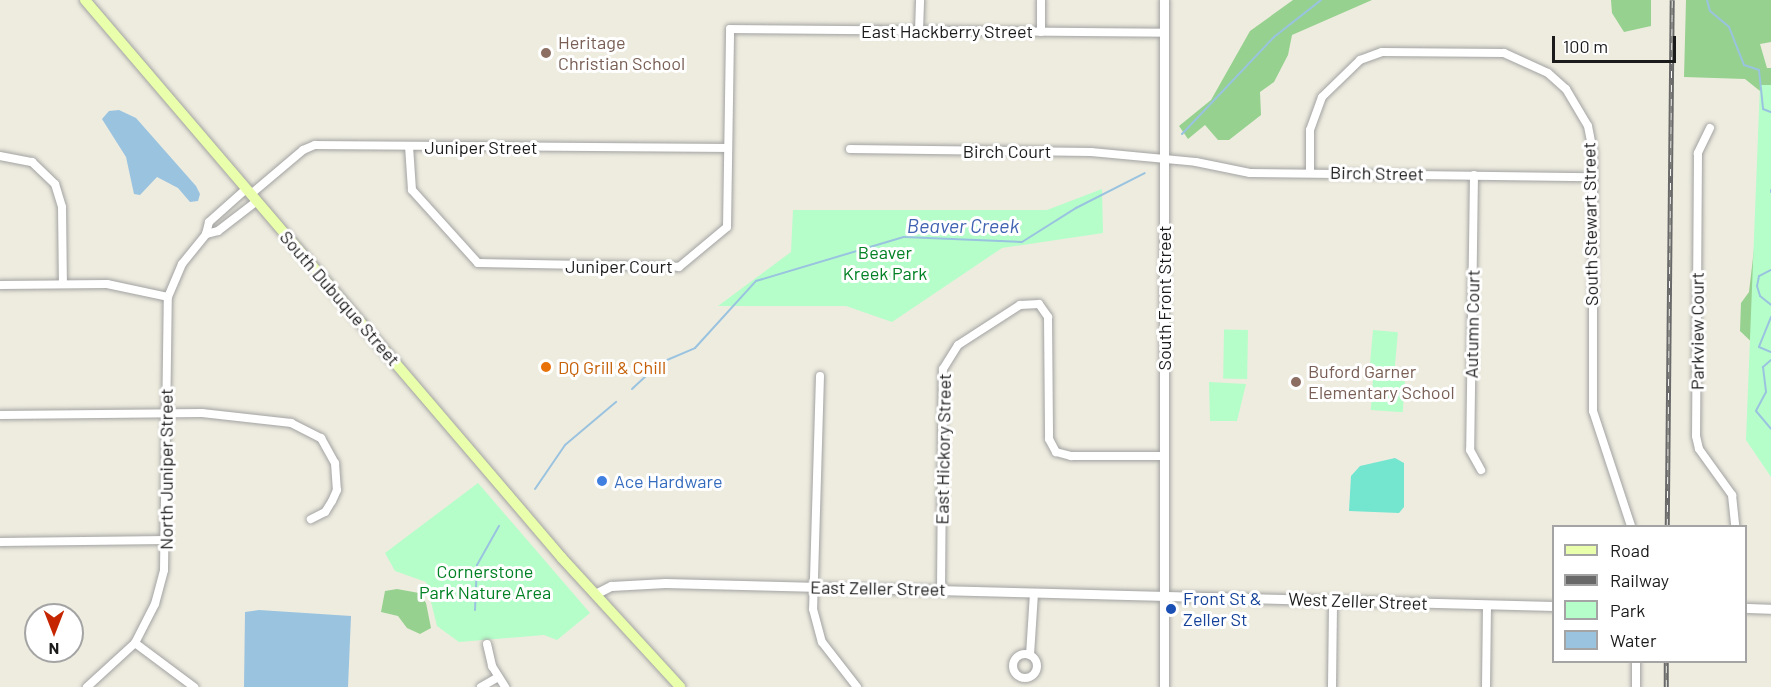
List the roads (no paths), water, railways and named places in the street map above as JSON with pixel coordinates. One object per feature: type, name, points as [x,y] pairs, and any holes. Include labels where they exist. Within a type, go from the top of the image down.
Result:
[{"type":"main road","name":"South Dubuque Street","points":[[85,0],[595,594],[680,687]]},
{"type":"street","points":[[919,31],[920,0]]},
{"type":"street","points":[[1041,0],[1041,32]]},
{"type":"street","name":"South Front Street","points":[[1164,0],[1164,687]]},
{"type":"street","name":"East Hackberry Street","points":[[730,29],[1164,33]]},
{"type":"street","name":"Juniper Court","points":[[409,146],[412,190],[478,263],[679,267],[727,227],[730,29]]},
{"type":"street","name":"South Stewart Street","points":[[1310,172],[1310,130],[1322,97],[1360,60],[1382,52],[1504,53],[1540,68],[1566,89],[1588,126],[1592,177],[1593,411],[1631,525]]},
{"type":"street","name":"Parkview Court","points":[[1710,128],[1698,153],[1696,436],[1699,449],[1732,495],[1735,525]]},
{"type":"street","name":"Juniper Street","points":[[251,195],[309,146],[728,148]]},
{"type":"street","name":"Birch Court","points":[[850,149],[1091,152],[1163,161]]},
{"type":"street","points":[[0,156],[32,162],[55,184],[62,207],[63,284]]},
{"type":"street","name":"Birch Street","points":[[1163,161],[1196,162],[1250,173],[1592,177]]},
{"type":"street","name":"Autumn Court","points":[[1474,175],[1470,450],[1481,470]]},
{"type":"street","name":"North Juniper Street","points":[[206,234],[218,231],[251,195]]},
{"type":"street","name":"North Juniper Street","points":[[87,687],[135,643],[161,587],[167,540],[168,297],[182,264],[206,234],[209,222],[251,195]]},
{"type":"street","points":[[0,285],[107,284],[168,297]]},
{"type":"street","name":"East Hickory Street","points":[[941,590],[943,369],[958,345],[1020,305],[1039,304],[1048,317],[1049,439],[1056,452],[1071,456],[1163,456]]},
{"type":"street","points":[[820,375],[812,587],[815,624],[822,642],[857,687]]},
{"type":"street","points":[[0,415],[166,412],[291,423],[321,438],[336,463],[337,490],[325,512],[311,519]]},
{"type":"street","points":[[0,542],[167,540]]},
{"type":"street","name":"East Zeller Street","points":[[595,594],[611,586],[665,582],[1163,597]]},
{"type":"street","points":[[1030,655],[1034,593]]},
{"type":"street","name":"West Zeller Street","points":[[1163,597],[1552,606]]},
{"type":"street","points":[[1332,687],[1333,600]]},
{"type":"street","points":[[1486,687],[1487,605]]},
{"type":"street","points":[[1747,608],[1771,609]]},
{"type":"street","points":[[135,643],[194,687]]},
{"type":"street","points":[[487,644],[498,677],[505,687]]},
{"type":"street","points":[[1636,663],[1636,687]]},
{"type":"street","points":[[481,687],[498,677]]},
{"type":"water","points":[[119,110],[136,118],[196,186],[200,194],[198,201],[190,202],[178,188],[157,177],[140,195],[134,194],[126,157],[102,119],[109,111]]},
{"type":"water","points":[[259,610],[351,616],[348,687],[244,687],[245,612]]},
{"type":"waterway","name":"Beaver Creek","points":[[1182,134],[1274,37],[1321,0]]},
{"type":"waterway","points":[[1707,0],[1710,11],[1729,27],[1744,65],[1759,70],[1763,109],[1771,112]]},
{"type":"waterway","name":"Beaver Creek","points":[[632,389],[660,363],[695,348],[756,281],[904,237],[1022,242],[1076,208],[1145,173]]},
{"type":"waterway","points":[[1771,270],[1759,276],[1757,286],[1760,296],[1771,305]]},
{"type":"waterway","points":[[1771,317],[1759,347],[1771,352]]},
{"type":"waterway","points":[[1771,360],[1763,367],[1766,392],[1756,411],[1771,429]]},
{"type":"waterway","name":"Beaver Creek","points":[[535,489],[565,445],[616,402]]},
{"type":"waterway","name":"Beaver Creek","points":[[475,610],[477,565],[499,526]]},
{"type":"railway","points":[[1667,525],[1672,0]]},
{"type":"railway","points":[[1666,663],[1666,687]]},
{"type":"place","name":"Heritage Christian School","points":[[546,53]]},
{"type":"place","name":"DQ Grill & Chill","points":[[546,367]]},
{"type":"place","name":"Buford Garner Elementary School","points":[[1296,382]]},
{"type":"place","name":"Ace Hardware","points":[[602,481]]},
{"type":"place","name":"Front St & Zeller St","points":[[1171,609]]},
{"type":"park label","name":"Beaver Kreek Park","points":[[885,263]]},
{"type":"park label","name":"Cornerstone Park Nature Area","points":[[485,582]]}]
